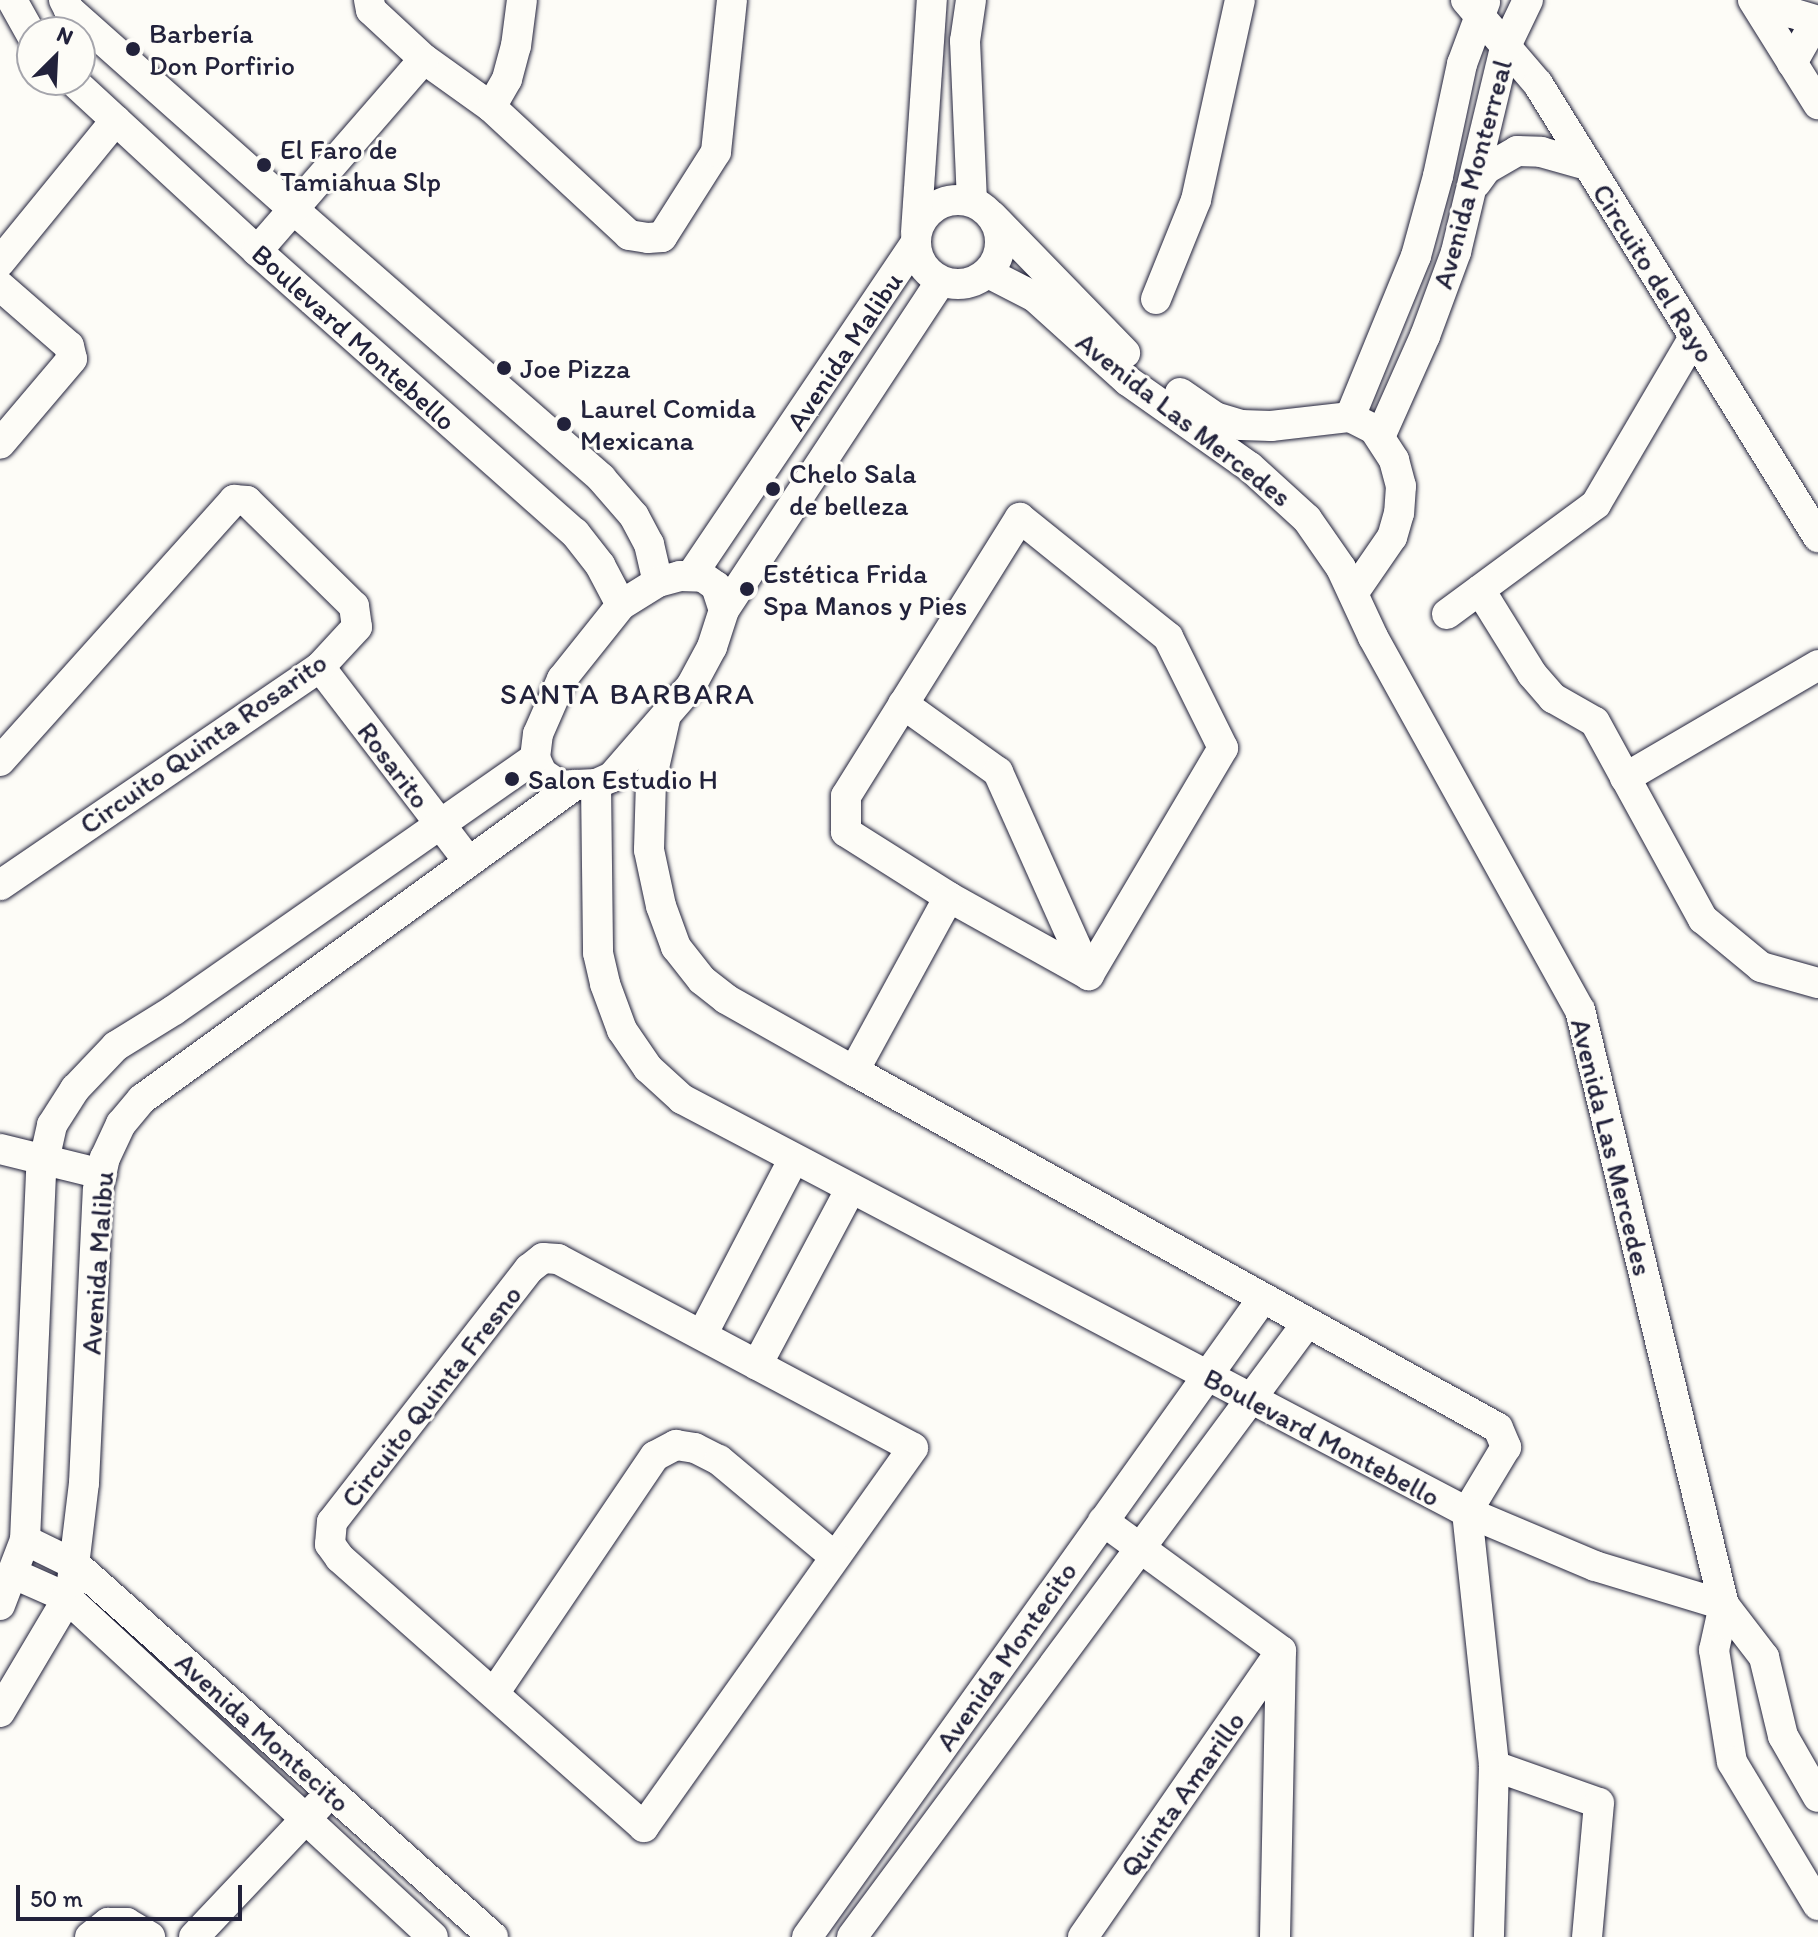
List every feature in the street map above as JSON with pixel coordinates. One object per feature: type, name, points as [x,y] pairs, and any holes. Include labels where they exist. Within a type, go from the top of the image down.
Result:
[{"type":"street","name":"Boulevard Montebello","points":[[64,0],[69,10],[601,478],[634,516],[649,544],[658,582]]},
{"type":"street","points":[[369,0],[371,10],[424,59],[491,107],[629,235],[662,237],[716,152],[732,0]]},
{"type":"street","points":[[491,107],[507,79],[516,46],[522,0]]},
{"type":"street","points":[[932,0],[916,238],[922,266],[941,281],[966,284],[988,273],[998,257],[1001,239],[982,209],[965,41],[971,0]]},
{"type":"street","points":[[1156,299],[1196,200],[1240,0]]},
{"type":"street","name":"Avenida Monterreal","points":[[1380,437],[1425,336],[1456,252],[1475,184],[1505,48],[1528,0]]},
{"type":"street","points":[[1753,0],[1818,104]]},
{"type":"street","points":[[1781,0],[1792,13],[1817,21],[1792,63]]},
{"type":"street","name":"Avenida Monterreal","points":[[1350,417],[1371,374],[1416,256],[1438,176],[1477,6]]},
{"type":"street","name":"Circuito del Rayo","points":[[1477,6],[1505,48],[1538,84],[1818,537]]},
{"type":"street","points":[[257,251],[424,59]]},
{"type":"street","name":"Boulevard Montebello","points":[[90,96],[257,251],[575,533],[600,565],[621,605]]},
{"type":"street","points":[[0,262],[116,120]]},
{"type":"street","points":[[1438,176],[1475,184],[1500,158],[1517,151],[1541,152],[1587,165]]},
{"type":"street","points":[[916,238],[927,212],[937,204],[961,199],[982,209]]},
{"type":"street","name":"Avenida Las Mercedes","points":[[982,209],[1120,350],[1215,417],[1258,426],[1350,417]]},
{"type":"street","name":"Avenida Malibu","points":[[691,576],[916,238]]},
{"type":"street","name":"Avenida Las Mercedes","points":[[988,273],[1035,297],[1128,381],[1250,467],[1307,519],[1354,592],[1373,637],[1580,1010],[1724,1605],[1764,1657],[1783,1736],[1818,1797]]},
{"type":"street","name":"Avenida Malibu","points":[[0,1712],[66,1597],[76,1565],[84,1483],[98,1190],[121,1124],[142,1099],[469,862],[585,785],[612,777],[691,686],[712,647],[724,610],[941,281]]},
{"type":"street","points":[[0,286],[69,346],[72,359],[0,444]]},
{"type":"street","points":[[1447,614],[1596,504],[1694,337]]},
{"type":"street","points":[[1350,417],[1363,421],[1380,437],[1394,460],[1401,486],[1399,513],[1392,537],[1354,592]]},
{"type":"street","points":[[1250,467],[1258,426]]},
{"type":"street","name":"Circuito Quinta Rosarito","points":[[0,761],[234,500],[247,501],[354,606],[357,627],[320,667],[0,885]]},
{"type":"street","points":[[1020,518],[1168,637],[1223,748],[1089,975],[949,897],[846,832],[846,796],[1020,518]]},
{"type":"street","points":[[585,785],[561,786],[542,773],[535,758],[538,734],[562,679],[621,605],[658,582],[703,577],[716,586],[724,610]]},
{"type":"street","points":[[1480,590],[1532,674],[1553,698],[1595,722],[1703,919],[1761,967],[1818,983]]},
{"type":"street","points":[[1625,778],[1818,665]]},
{"type":"street","name":"Rosarito","points":[[320,667],[469,862]]},
{"type":"street","points":[[903,704],[998,772],[1089,975]]},
{"type":"street","name":"Boulevard Montebello","points":[[585,785],[598,953],[622,1030],[648,1068],[682,1099],[1467,1512],[1506,1447],[1498,1428],[726,999],[702,980],[676,947],[661,906],[649,850],[651,781],[665,719]]},
{"type":"street","name":"Avenida Malibu","points":[[0,1605],[25,1540],[44,1159],[52,1125],[75,1089],[116,1046],[535,758]]},
{"type":"street","points":[[854,1071],[949,897]]},
{"type":"street","points":[[0,1149],[102,1174]]},
{"type":"street","points":[[702,1335],[794,1158]]},
{"type":"street","points":[[757,1365],[851,1188]]},
{"type":"street","name":"Circuito Quinta Fresno","points":[[543,1258],[558,1259],[757,1365],[913,1448],[644,1827],[340,1558],[330,1544],[332,1522],[529,1269],[543,1258]]},
{"type":"street","name":"Avenida Montecito","points":[[807,1937],[1263,1298]]},
{"type":"street","name":"Avenida Montecito","points":[[852,1937],[1307,1323]]},
{"type":"street","points":[[495,1692],[655,1456],[676,1445],[695,1448],[719,1460],[835,1557]]},
{"type":"street","points":[[1489,1937],[1494,1766],[1467,1512],[1595,1566],[1724,1605]]},
{"type":"street","points":[[1103,1521],[1281,1651]]},
{"type":"street","name":"Avenida Montecito","points":[[25,1540],[76,1565],[493,1937]]},
{"type":"street","name":"Avenida Montecito","points":[[14,1574],[66,1597],[433,1937]]},
{"type":"street","name":"Avenida Las Mercedes","points":[[1724,1605],[1714,1650],[1732,1762],[1818,1905]]},
{"type":"street","name":"Quinta Amarillo","points":[[1083,1937],[1281,1651]]},
{"type":"street","name":"Quinta Amarillo","points":[[1275,1937],[1281,1651]]},
{"type":"street","points":[[1494,1766],[1599,1803],[1587,1937]]},
{"type":"street","points":[[194,1937],[331,1793]]},
{"type":"street","points":[[90,1937],[108,1923],[127,1923],[150,1937]]},
{"type":"place","name":"Barbería Don Porfirio","points":[[133,49]]},
{"type":"place","name":"El Faro de Tamiahua Slp","points":[[264,165]]},
{"type":"place","name":"Joe Pizza","points":[[504,368]]},
{"type":"place","name":"Laurel Comida Mexicana","points":[[564,424]]},
{"type":"place","name":"Chelo Sala de belleza","points":[[773,489]]},
{"type":"place","name":"Estética Frida Spa Manos y Pies","points":[[747,589]]},
{"type":"place","name":"Salon Estudio H","points":[[512,779]]},
{"type":"district","name":"SANTA BARBARA","points":[[628,694]]}]
